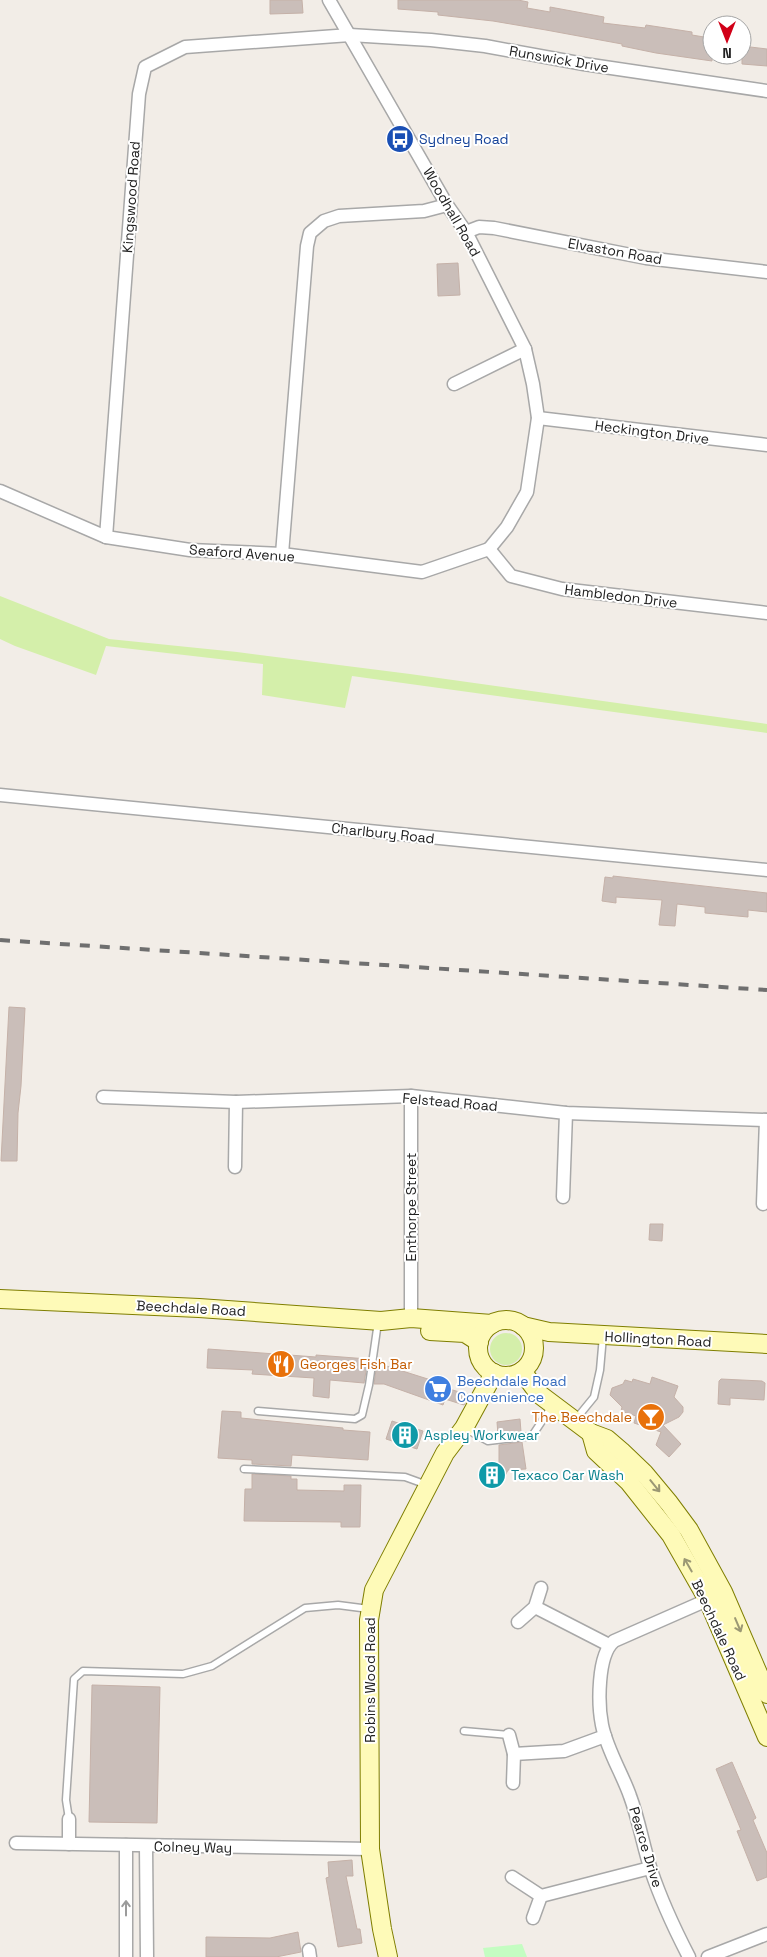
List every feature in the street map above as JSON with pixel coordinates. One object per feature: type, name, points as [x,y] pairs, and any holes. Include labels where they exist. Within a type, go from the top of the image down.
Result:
[{"type":"street","name":"Woodhall Road","points":[[329,0],[447,205],[466,232],[525,349],[538,418],[527,492],[507,527],[489,549]]},
{"type":"street","name":"Runswick Drive","points":[[350,35],[431,40],[485,46],[584,64],[767,91]]},
{"type":"street","name":"Kingswood Road","points":[[106,537],[139,94],[145,67],[185,47],[350,35]]},
{"type":"street","points":[[282,554],[307,246],[310,234],[324,221],[339,216],[424,211],[447,205]]},
{"type":"street","name":"Elvaston Road","points":[[466,232],[478,227],[494,228],[646,258],[767,272]]},
{"type":"street","points":[[454,384],[525,349]]},
{"type":"street","name":"Heckington Drive","points":[[538,418],[767,445]]},
{"type":"street","name":"Seaford Avenue","points":[[0,491],[106,537],[190,550],[282,554],[422,572],[489,549]]},
{"type":"street","name":"Hambledon Drive","points":[[489,549],[511,576],[562,589],[767,613]]},
{"type":"street","name":"Charlbury Road","points":[[0,796],[767,870]]},
{"type":"street","name":"Felstead Road","points":[[102,1098],[236,1102],[411,1096],[566,1113],[766,1120]]},
{"type":"street","name":"Enthorpe Street","points":[[411,1096],[411,1318]]},
{"type":"street","points":[[236,1102],[236,1167]]},
{"type":"street","points":[[563,1197],[566,1113]]},
{"type":"street","points":[[763,1204],[766,1120]]},
{"type":"street","name":"Beechdale Road","points":[[0,1299],[199,1308],[380,1321],[411,1318]]},
{"type":"street","points":[[411,1318],[492,1324],[508,1321],[528,1332],[533,1353],[528,1366],[522,1371],[508,1376],[494,1373],[483,1363],[478,1349],[479,1342],[484,1331],[492,1324]]},
{"type":"street","name":"Beechdale Road","points":[[380,1321],[410,1329],[465,1333],[479,1342]]},
{"type":"street","name":"Hollington Road","points":[[528,1332],[767,1344]]},
{"type":"street","name":"Beechdale Road","points":[[522,1371],[539,1394],[554,1403],[591,1434],[607,1439],[644,1473],[689,1530],[716,1596],[767,1737]]},
{"type":"street","name":"Robins Wood Road","points":[[388,1957],[370,1850],[370,1610],[374,1590],[428,1485],[445,1453],[464,1428],[494,1373]]},
{"type":"street","points":[[518,1622],[535,1607],[541,1588]]},
{"type":"street","points":[[535,1607],[610,1645],[621,1637],[716,1596]]},
{"type":"street","name":"Beechdale Road","points":[[716,1596],[767,1694]]},
{"type":"street","name":"Pearce Drive","points":[[610,1645],[605,1654],[600,1690],[601,1718],[605,1736],[630,1795],[650,1868],[665,1909],[688,1957]]},
{"type":"street","points":[[509,1735],[514,1754],[514,1783]]},
{"type":"street","points":[[514,1754],[564,1751],[605,1736]]},
{"type":"street","points":[[69,1819],[69,1844]]},
{"type":"street","name":"Colney Way","points":[[16,1843],[370,1850]]},
{"type":"street","points":[[126,1845],[126,1957]]},
{"type":"street","points":[[146,1846],[147,1957]]},
{"type":"street","points":[[512,1877],[541,1896],[650,1868]]},
{"type":"street","points":[[533,1918],[541,1896]]},
{"type":"street","points":[[708,1957],[767,1934]]},
{"type":"lane","points":[[258,1411],[355,1419],[362,1415],[380,1321]]},
{"type":"lane","points":[[575,1420],[594,1397],[600,1370],[603,1335]]},
{"type":"lane","points":[[464,1428],[488,1441],[532,1436],[554,1403]]},
{"type":"lane","points":[[244,1468],[405,1477],[428,1485]]},
{"type":"lane","points":[[69,1819],[66,1800],[74,1679],[83,1671],[183,1674],[212,1666],[305,1608],[338,1605],[370,1610]]},
{"type":"lane","points":[[464,1731],[509,1735]]},
{"type":"green space","points":[[0,596],[109,639],[237,652],[410,674],[767,724],[767,733],[352,676],[345,708],[262,695],[263,664],[106,646],[96,675],[0,639]]},
{"type":"green space","points":[[506,1333],[518,1337],[522,1349],[518,1361],[506,1365],[494,1361],[490,1349],[494,1337]]},
{"type":"green space","points":[[522,1944],[527,1957],[485,1957],[483,1948]]},
{"type":"building","points":[[270,0],[302,0],[303,13],[270,14]]},
{"type":"building","points":[[398,0],[518,0],[528,2],[527,8],[550,12],[550,7],[604,17],[603,23],[645,28],[646,25],[692,32],[692,35],[702,37],[702,60],[656,53],[622,46],[622,44],[493,21],[438,15],[438,12],[398,9]]},
{"type":"building","points":[[752,47],[767,49],[767,66],[752,65]]},
{"type":"building","points":[[458,263],[460,295],[438,296],[437,264]]},
{"type":"building","points":[[613,876],[767,893],[767,912],[748,910],[748,917],[705,913],[705,907],[677,904],[675,926],[659,925],[662,900],[616,897],[616,903],[602,901],[605,877],[613,878]]},
{"type":"building","points":[[9,1007],[25,1008],[21,1086],[18,1113],[17,1161],[1,1161]]},
{"type":"building","points":[[650,1224],[663,1224],[662,1241],[649,1240]]},
{"type":"building","points":[[208,1349],[368,1359],[364,1383],[330,1380],[329,1398],[313,1396],[314,1378],[252,1374],[253,1370],[207,1368]]},
{"type":"building","points":[[377,1363],[450,1386],[449,1389],[470,1395],[464,1405],[445,1399],[443,1405],[384,1384],[374,1384]]},
{"type":"building","name":"The Beechdale","points":[[652,1377],[678,1386],[674,1397],[683,1407],[683,1412],[679,1417],[663,1425],[681,1444],[669,1457],[656,1445],[661,1432],[634,1423],[636,1416],[621,1411],[622,1407],[610,1395],[612,1388],[623,1384],[625,1380],[632,1382],[633,1379],[650,1384]]},
{"type":"building","points":[[721,1379],[762,1381],[765,1383],[764,1400],[730,1398],[730,1405],[718,1404],[719,1381]]},
{"type":"building","points":[[222,1411],[241,1412],[241,1418],[370,1432],[368,1460],[292,1455],[291,1466],[252,1464],[252,1460],[218,1458]]},
{"type":"building","points":[[520,1419],[521,1432],[498,1435],[497,1422]]},
{"type":"building","name":"Aspley Workwear","points":[[392,1421],[423,1431],[417,1449],[386,1439]]},
{"type":"building","points":[[522,1442],[526,1469],[508,1470],[500,1486],[479,1475],[485,1463],[499,1471],[499,1445]]},
{"type":"building","points":[[252,1474],[291,1476],[291,1479],[297,1479],[297,1490],[344,1491],[344,1485],[361,1485],[360,1527],[341,1527],[341,1522],[244,1521],[245,1489],[252,1489]]},
{"type":"building","points":[[92,1685],[160,1687],[157,1823],[89,1822]]},
{"type":"building","points":[[732,1762],[756,1818],[753,1820],[767,1853],[767,1877],[757,1881],[737,1831],[741,1830],[716,1769]]},
{"type":"building","points":[[352,1860],[353,1876],[346,1876],[357,1929],[360,1929],[362,1943],[338,1947],[326,1878],[329,1877],[328,1862]]},
{"type":"building","points":[[298,1932],[301,1952],[276,1957],[206,1957],[206,1937],[270,1938]]},
{"type":"railway","points":[[0,940],[767,990]]},
{"type":"place","name":"Sydney Road","points":[[400,139]]},
{"type":"place","name":"Georges Fish Bar","points":[[281,1364]]},
{"type":"place","name":"Beechdale Road Convenience","points":[[438,1389]]},
{"type":"place","name":"The Beechdale","points":[[651,1417]]},
{"type":"place","name":"Aspley Workwear","points":[[405,1435]]},
{"type":"place","name":"Texaco Car Wash","points":[[492,1475]]}]
